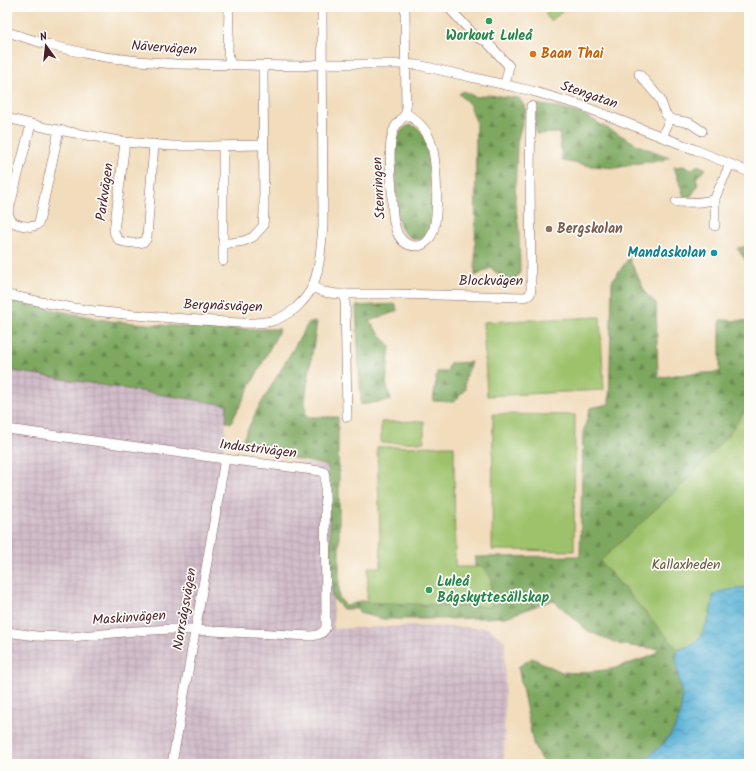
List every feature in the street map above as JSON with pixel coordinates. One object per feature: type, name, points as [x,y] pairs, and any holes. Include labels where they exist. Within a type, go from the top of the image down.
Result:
[{"type":"street","points":[[229,7],[228,52],[230,65]]},
{"type":"street","name":"Bergnäsvägen","points":[[7,295],[65,306],[116,313],[254,323],[274,320],[296,308],[312,287],[319,262],[323,227],[322,7]]},
{"type":"street","points":[[405,7],[406,113]]},
{"type":"street","points":[[448,7],[476,37],[486,42],[509,66],[505,85]]},
{"type":"street","name":"Nävervägen","points":[[7,32],[49,45],[84,53],[105,57],[174,64],[263,66],[323,64]]},
{"type":"street","name":"Stengatan","points":[[323,64],[418,65],[557,98],[580,105],[662,136],[749,172]]},
{"type":"street","points":[[223,244],[244,241],[253,237],[263,226],[263,66]]},
{"type":"street","points":[[639,74],[660,99],[665,113],[670,119],[690,123],[702,131]]},
{"type":"street","name":"Blockvägen","points":[[312,287],[329,294],[528,297],[531,291],[531,106]]},
{"type":"street","name":"Stenringen","points":[[406,113],[423,127],[430,140],[435,165],[437,198],[434,228],[426,242],[415,246],[400,238],[395,226],[392,209],[391,142],[395,128],[406,113]]},
{"type":"street","points":[[7,118],[59,130],[125,142],[172,146],[264,145]]},
{"type":"street","points":[[662,136],[670,119]]},
{"type":"street","points":[[31,124],[8,213],[13,222],[28,226],[36,226],[40,218],[59,130]]},
{"type":"street","name":"Parkvägen","points":[[125,142],[114,231],[118,239],[121,241],[134,243],[143,242],[147,237],[154,144]]},
{"type":"street","points":[[223,146],[223,261]]},
{"type":"street","points":[[715,226],[715,198],[730,164]]},
{"type":"street","points":[[676,202],[702,202],[711,201],[715,198]]},
{"type":"street","points":[[345,294],[347,417]]},
{"type":"street","name":"Industrivägen","points":[[7,429],[324,472],[326,627],[319,635],[301,635]]},
{"type":"street","name":"Norrsågsvägen","points":[[172,764],[225,459]]},
{"type":"street","name":"Maskinvägen","points":[[7,632],[36,636],[71,637],[174,629],[301,635]]},
{"type":"shaded area","points":[[7,370],[227,405],[224,455],[328,466],[334,629],[408,626],[488,628],[505,641],[504,764],[7,764]]},
{"type":"green space","points":[[553,7],[566,8],[551,21],[545,14]]},
{"type":"green space","points":[[463,91],[476,97],[489,95],[519,98],[526,109],[517,142],[515,202],[519,230],[520,272],[511,286],[491,268],[475,276],[476,122],[470,105],[459,94]]},
{"type":"green space","points":[[534,104],[557,107],[584,115],[640,146],[669,157],[663,160],[616,168],[591,166],[562,161],[559,133],[536,134]]},
{"type":"green space","points":[[411,125],[419,129],[424,138],[427,151],[430,188],[430,229],[424,238],[418,239],[409,237],[402,230],[399,223],[395,184],[395,156],[398,137],[401,131]]},
{"type":"green space","points":[[698,165],[706,169],[696,178],[698,186],[691,196],[684,197],[674,167],[683,166],[692,169]]},
{"type":"green space","points":[[749,246],[749,266],[737,248]]},
{"type":"green space","points":[[629,258],[646,294],[656,303],[658,378],[675,375],[720,372],[720,320],[749,321],[749,521],[680,682],[682,698],[681,711],[674,729],[668,737],[640,764],[543,764],[533,743],[518,667],[532,658],[562,672],[580,673],[612,669],[652,656],[659,649],[621,645],[588,631],[553,600],[506,617],[383,619],[359,613],[359,609],[343,609],[332,597],[328,466],[284,456],[258,443],[239,447],[256,412],[309,322],[317,322],[305,400],[306,417],[338,417],[339,598],[347,606],[361,601],[491,607],[484,567],[475,567],[475,557],[580,556],[583,433],[590,408],[609,404],[612,281]]},
{"type":"green space","points":[[7,300],[110,321],[212,329],[280,329],[231,423],[226,422],[227,405],[7,370]]},
{"type":"green space","points":[[396,304],[397,311],[369,321],[390,347],[386,383],[391,400],[361,405],[356,306]]},
{"type":"green space","points":[[600,317],[604,390],[487,396],[483,322]]},
{"type":"green space","points":[[471,362],[465,380],[465,390],[454,402],[433,401],[437,372],[447,372],[450,363]]},
{"type":"green space","name":"Kallaxheden","points":[[749,406],[749,764],[718,695],[600,561],[684,483],[728,435]]},
{"type":"green space","points":[[493,414],[575,415],[574,551],[492,550]]},
{"type":"green space","points":[[424,421],[424,442],[381,443],[381,422]]},
{"type":"green space","points":[[454,446],[455,567],[484,567],[491,578],[491,607],[367,602],[368,567],[381,567],[377,447]]},
{"type":"water","points":[[749,587],[749,764],[640,764],[665,742],[674,730],[680,715],[682,700],[676,660],[678,650],[694,644],[700,637],[710,616],[713,596],[718,592]]},
{"type":"place","name":"Workout Luleå","points":[[489,21]]},
{"type":"place","name":"Baan Thai","points":[[533,54]]},
{"type":"place","name":"Bergskolan","points":[[549,229]]},
{"type":"place","name":"Mandaskolan","points":[[714,253]]},
{"type":"place","name":"Luleå Bågskyttesällskap","points":[[429,590]]}]
